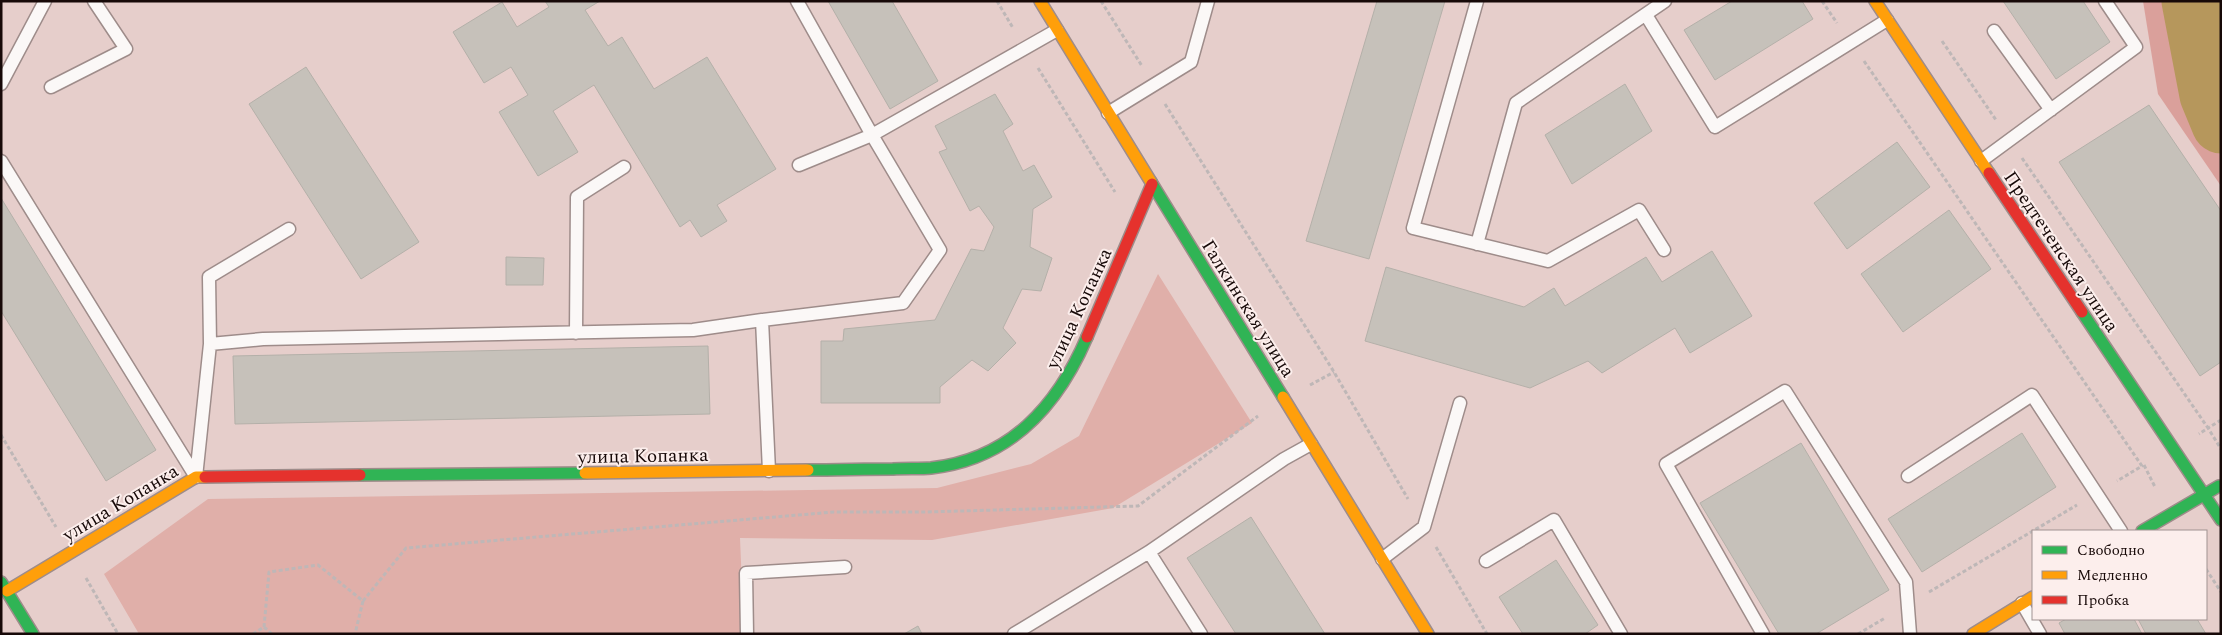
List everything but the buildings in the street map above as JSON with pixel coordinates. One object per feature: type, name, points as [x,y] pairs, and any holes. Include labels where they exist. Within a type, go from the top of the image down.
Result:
[{"type":"street","name":"Галкинская улица","points":[[1040,1],[1428,634]]},
{"type":"street","name":"Предтеченская улица","points":[[1875,1],[2221,520]]},
{"type":"street","name":"улица Копанка","points":[[4,587],[196,477],[931,468],[969,460],[993,449],[1032,423],[1054,398],[1084,344],[1152,184]]},
{"type":"street","points":[[2144,530],[2221,486]]},
{"type":"street","points":[[4,587],[33,634]]},
{"type":"street","points":[[1973,634],[2028,600]]},
{"type":"lane","points":[[1,84],[45,1]]},
{"type":"lane","points":[[51,87],[126,49],[94,1]]},
{"type":"lane","points":[[210,344],[263,339],[693,330],[903,303],[940,250],[872,135],[797,1]]},
{"type":"lane","points":[[1108,113],[1190,62],[1208,1]]},
{"type":"lane","points":[[1477,1],[1413,228],[1548,261],[1639,210],[1664,250]]},
{"type":"lane","points":[[1477,244],[1516,103],[1665,1]]},
{"type":"lane","points":[[1981,161],[2136,47],[2105,1]]},
{"type":"lane","points":[[1646,15],[1715,126],[1887,20]]},
{"type":"lane","points":[[799,165],[872,135],[1057,30]]},
{"type":"lane","points":[[1994,31],[2051,110]]},
{"type":"lane","points":[[1,161],[196,477]]},
{"type":"lane","points":[[576,333],[577,197],[624,168]]},
{"type":"lane","points":[[196,477],[210,344],[209,277],[289,229]]},
{"type":"lane","points":[[762,320],[769,471]]},
{"type":"lane","points":[[1763,634],[1666,464],[1785,391],[1906,582],[1910,634]]},
{"type":"lane","points":[[1908,476],[2032,395],[2120,530]]},
{"type":"lane","points":[[1382,559],[1424,527],[1460,403]]},
{"type":"lane","points":[[1014,634],[1149,552],[1284,459],[1311,444]]},
{"type":"lane","points":[[1486,561],[1554,520],[1621,634]]},
{"type":"lane","points":[[1149,552],[1201,634]]},
{"type":"lane","points":[[747,634],[746,573],[845,567]]},
{"type":"lane","points":[[2035,620],[2040,634]]},
{"type":"path","points":[[1101,1],[1334,372],[1487,634]]},
{"type":"path","points":[[1822,1],[2142,466],[2034,530]]},
{"type":"path","points":[[355,634],[363,601],[406,548],[834,512],[925,512],[1138,506],[1259,417]]},
{"type":"path","points":[[2221,420],[2208,428],[2221,449]]},
{"type":"path","points":[[1858,634],[2032,531]]},
{"type":"path","points":[[264,627],[269,572],[318,565],[363,601]]},
{"type":"path","points":[[2207,571],[2221,592]]},
{"type":"path","points":[[253,634],[264,627]]},
{"type":"path","points":[[264,627],[272,634]]},
{"type":"shaded area","points":[[2143,1],[2221,1],[2221,186],[2158,94]]},
{"type":"shaded area","points":[[1158,274],[1252,423],[1113,508],[932,540],[740,538],[744,634],[139,634],[104,574],[208,499],[937,488],[1031,464],[1079,436]]},
{"type":"waterway","points":[[2191,1],[2209,95],[2221,124]]},
{"type":"traffic: fast","points":[[1151,182],[1283,397]]},
{"type":"traffic: fast","points":[[2082,312],[2221,520]]},
{"type":"traffic: fast","points":[[808,470],[931,468],[959,463],[984,454],[1007,441],[1045,407],[1061,386],[1087,337]]},
{"type":"traffic: fast","points":[[360,475],[585,473]]},
{"type":"traffic: fast","points":[[2144,530],[2219,486]]},
{"type":"traffic: fast","points":[[1,582],[33,634]]},
{"type":"traffic: slow","points":[[1040,1],[1151,182]]},
{"type":"traffic: slow","points":[[1875,1],[1989,173]]},
{"type":"traffic: slow","points":[[1283,397],[1428,634]]},
{"type":"traffic: slow","points":[[585,473],[808,470]]},
{"type":"traffic: slow","points":[[7,591],[196,477],[205,477]]},
{"type":"traffic: slow","points":[[1973,634],[2032,598]]},
{"type":"traffic: jam","points":[[1989,173],[2082,312]]},
{"type":"traffic: jam","points":[[1087,337],[1152,184]]},
{"type":"traffic: jam","points":[[205,477],[360,475]]}]
